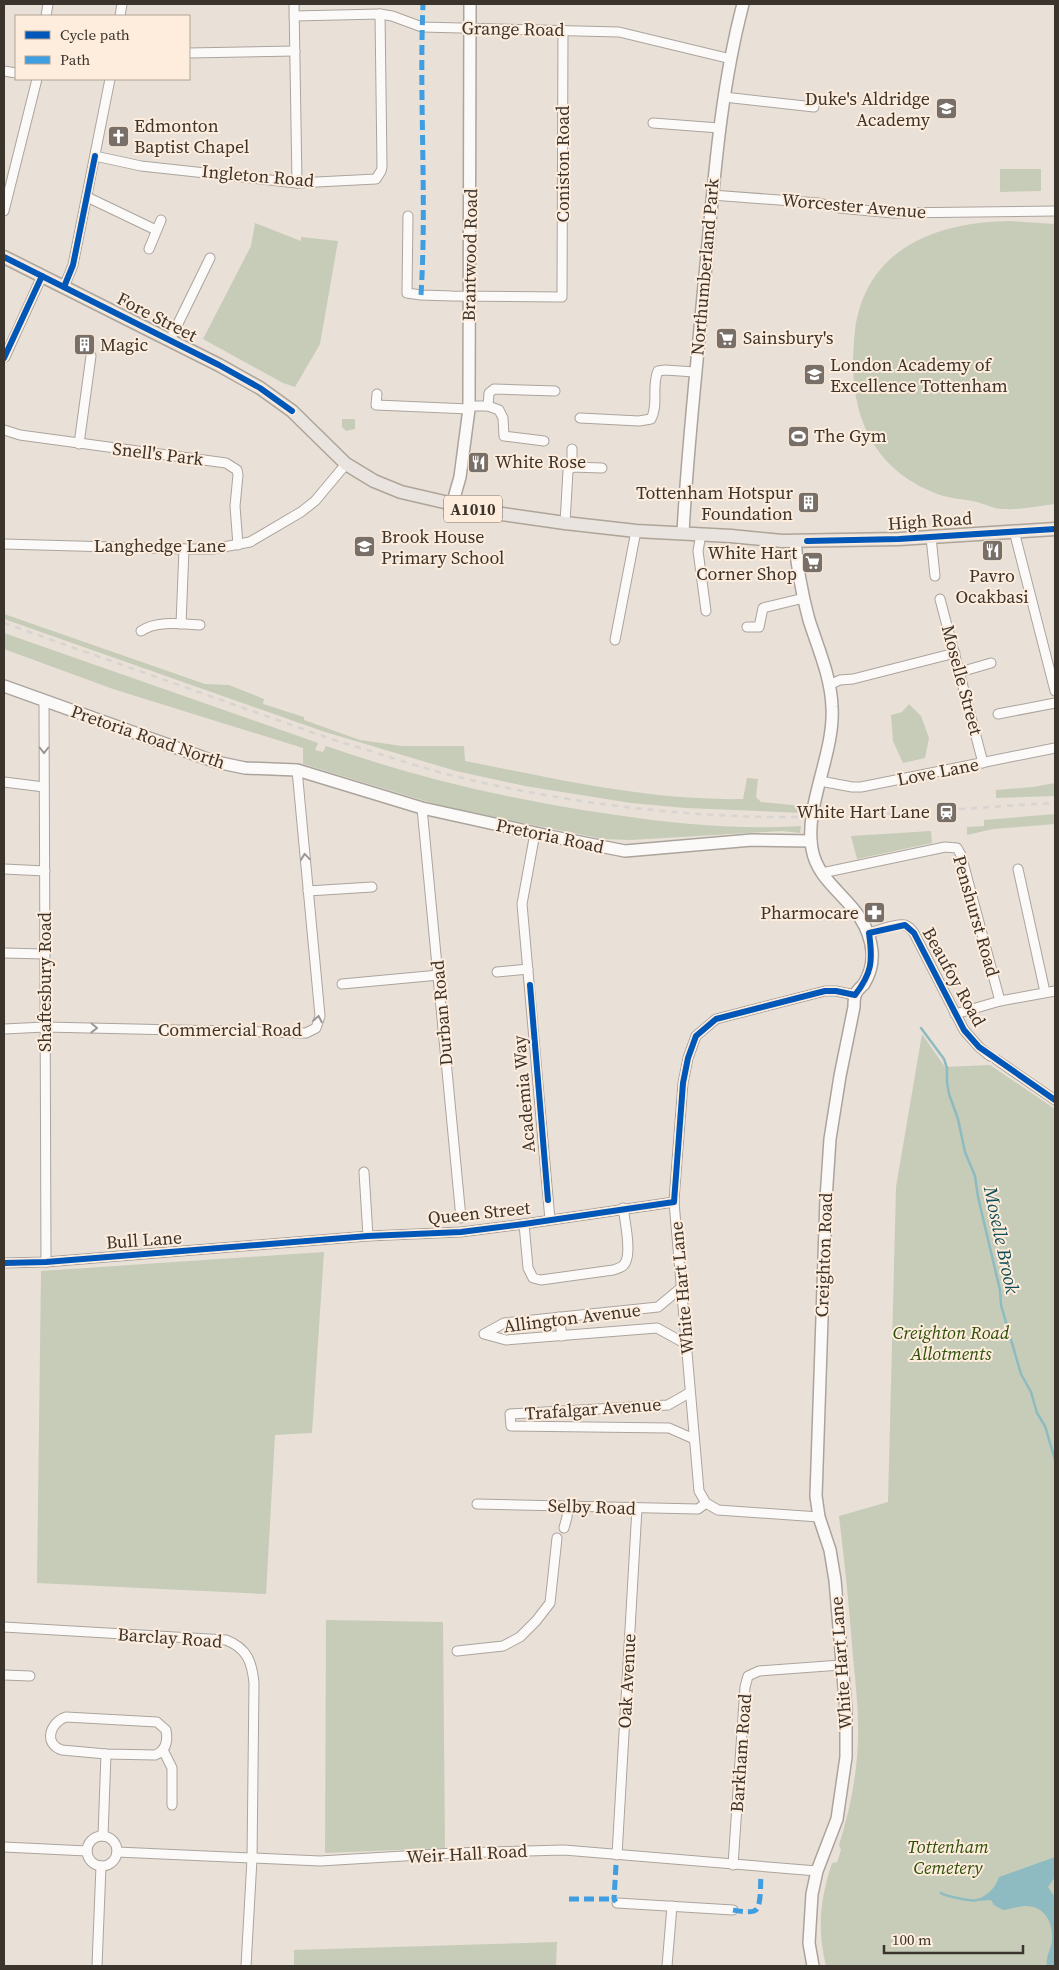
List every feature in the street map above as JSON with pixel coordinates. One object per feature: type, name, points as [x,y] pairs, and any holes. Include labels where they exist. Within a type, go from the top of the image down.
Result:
[{"type":"main road","name":"Fore Street","points":[[4,257],[170,340],[260,388],[292,410]]},
{"type":"main road","name":"High Road","points":[[292,410],[346,464],[374,481],[401,492],[452,505],[565,523],[795,541],[861,541],[1055,529]]},
{"type":"street","points":[[294,4],[297,183]]},
{"type":"street","name":"Brantwood Road","points":[[452,505],[462,466],[469,408],[470,4]]},
{"type":"street","name":"Northumberland Park","points":[[683,533],[695,372],[719,128],[743,4]]},
{"type":"street","name":"Grange Road","points":[[294,16],[380,14],[422,26],[619,32],[731,59]]},
{"type":"street","name":"Ingleton Road","points":[[95,156],[141,166],[297,183],[371,180],[379,176],[382,167],[380,14]]},
{"type":"street","name":"Coniston Road","points":[[469,296],[562,297],[563,30]]},
{"type":"street","points":[[190,53],[295,51]]},
{"type":"street","points":[[4,211],[37,80]]},
{"type":"street","points":[[64,287],[73,265],[110,80]]},
{"type":"street","points":[[724,97],[814,107]]},
{"type":"street","points":[[653,123],[694,128],[719,128]]},
{"type":"street","name":"Worcester Avenue","points":[[712,195],[819,204],[838,208],[893,213],[1055,211]]},
{"type":"street","points":[[86,197],[156,230]]},
{"type":"street","points":[[408,216],[408,293],[469,296]]},
{"type":"street","points":[[148,248],[160,220]]},
{"type":"street","points":[[170,340],[210,258]]},
{"type":"street","points":[[5,357],[42,276]]},
{"type":"street","points":[[79,444],[91,356]]},
{"type":"street","points":[[580,418],[639,421],[651,419],[655,408],[658,371],[695,372]]},
{"type":"street","points":[[488,406],[489,392],[494,389],[555,391]]},
{"type":"street","points":[[377,394],[376,405],[469,408],[488,406],[496,408],[502,413],[504,436],[544,441]]},
{"type":"street","name":"Snell's Park","points":[[4,430],[20,435],[79,444],[226,463],[237,470],[238,475],[236,506],[238,545]]},
{"type":"street","points":[[565,523],[568,471],[572,467],[572,449]]},
{"type":"street","name":"Langhedge Lane","points":[[4,544],[184,550],[213,549],[238,545],[250,542],[301,512],[321,495],[346,464]]},
{"type":"street","points":[[572,467],[602,468]]},
{"type":"street","points":[[615,640],[636,530]]},
{"type":"street","points":[[1014,531],[1055,691]]},
{"type":"street","points":[[701,534],[698,551],[706,611]]},
{"type":"street","points":[[931,537],[935,576]]},
{"type":"street","points":[[795,541],[804,598],[830,685],[832,724],[814,812],[811,841],[813,855],[822,873],[850,903],[868,933],[872,952],[870,967],[864,983],[855,995]]},
{"type":"street","points":[[181,624],[184,550]]},
{"type":"street","points":[[747,627],[759,627],[763,608],[804,598]]},
{"type":"street","name":"Moselle Street","points":[[940,598],[983,762]]},
{"type":"street","points":[[141,630],[148,626],[200,625]]},
{"type":"street","points":[[830,685],[840,680],[853,679],[955,653]]},
{"type":"street","points":[[960,672],[991,663]]},
{"type":"street","name":"Pretoria Road North","points":[[4,686],[44,702],[216,762],[245,768],[297,770]]},
{"type":"street","name":"Shaftesbury Road","points":[[44,702],[46,1262]]},
{"type":"street","points":[[998,714],[1055,703]]},
{"type":"street","name":"Love Lane","points":[[820,781],[861,787],[1055,748]]},
{"type":"street","name":"Pretoria Road","points":[[297,770],[422,808],[625,851],[752,840],[811,841]]},
{"type":"street","name":"Commercial Road","points":[[4,1028],[45,1027],[306,1033],[316,1028],[320,1016],[297,770]]},
{"type":"street","points":[[4,782],[44,787]]},
{"type":"street","name":"Durban Road","points":[[422,808],[461,1218]]},
{"type":"street","name":"Academia Way","points":[[535,833],[522,904],[550,1220]]},
{"type":"street","name":"Penshurst Road","points":[[822,873],[945,847],[957,848],[961,854],[1000,1001]]},
{"type":"street","points":[[4,869],[45,871]]},
{"type":"street","points":[[1018,869],[1045,992]]},
{"type":"street","points":[[308,891],[372,887]]},
{"type":"street","name":"Beaufoy Road","points":[[868,933],[905,925],[910,928],[970,1039],[1055,1100]]},
{"type":"street","points":[[4,953],[45,954]]},
{"type":"street","points":[[497,972],[528,969]]},
{"type":"street","points":[[342,984],[439,975]]},
{"type":"street","name":"White Hart Lane","points":[[706,1503],[699,1491],[674,1202],[683,1083],[688,1058],[696,1036],[709,1023],[731,1014],[825,991],[836,990],[855,995]]},
{"type":"street","points":[[956,1014],[1000,1001],[1055,990]]},
{"type":"street","name":"Creighton Road","points":[[819,1517],[816,1496],[817,1426],[830,1144],[855,995]]},
{"type":"street","points":[[364,1172],[368,1236]]},
{"type":"street","name":"Queen Street","points":[[286,1243],[368,1236],[442,1233],[524,1224],[674,1202]]},
{"type":"street","points":[[524,1224],[528,1268],[534,1278],[540,1280],[613,1270],[621,1268],[626,1262],[628,1251],[623,1208]]},
{"type":"street","name":"Bull Lane","points":[[4,1263],[46,1262],[286,1243]]},
{"type":"street","name":"Allington Avenue","points":[[682,1287],[658,1307],[504,1322],[484,1334],[506,1340],[657,1328],[686,1344]]},
{"type":"street","points":[[559,1317],[562,1336]]},
{"type":"street","name":"Trafalgar Avenue","points":[[690,1393],[668,1405],[510,1414],[511,1426],[669,1428],[694,1439]]},
{"type":"street","points":[[562,1411],[562,1426]]},
{"type":"street","points":[[706,1503],[718,1510],[819,1517]]},
{"type":"street","name":"Selby Road","points":[[477,1504],[698,1509],[706,1503]]},
{"type":"street","points":[[564,1528],[568,1506]]},
{"type":"street","name":"Oak Avenue","points":[[617,1855],[637,1508]]},
{"type":"street","name":"White Hart Lane","points":[[813,1966],[809,1943],[812,1894],[817,1871],[836,1819],[846,1757],[846,1711],[835,1580],[830,1550],[819,1517]]},
{"type":"street","points":[[457,1651],[503,1646],[520,1637],[536,1621],[550,1603],[557,1538]]},
{"type":"street","name":"Barclay Road","points":[[4,1627],[226,1640],[237,1644],[244,1652],[250,1662],[254,1683],[252,1859],[246,1966]]},
{"type":"street","name":"Barkham Road","points":[[733,1865],[745,1687],[748,1676],[759,1670],[841,1665]]},
{"type":"street","points":[[4,1675],[30,1676]]},
{"type":"street","points":[[70,1716],[157,1722],[166,1730],[166,1746],[155,1755],[106,1754],[58,1749],[51,1741],[53,1726],[56,1721],[70,1716]]},
{"type":"street","points":[[163,1750],[172,1768],[172,1805]]},
{"type":"street","points":[[103,1836],[106,1754]]},
{"type":"street","points":[[103,1836],[113,1841],[117,1852],[113,1862],[101,1866],[92,1862],[88,1857],[87,1851],[91,1841],[103,1836]]},
{"type":"street","points":[[4,1847],[87,1851]]},
{"type":"street","name":"Weir Hall Road","points":[[117,1852],[320,1861],[556,1850],[817,1871]]},
{"type":"street","points":[[97,1966],[101,1866]]},
{"type":"street","points":[[617,1903],[733,1910]]},
{"type":"street","points":[[667,1966],[672,1906]]},
{"type":"green space","points":[[1000,169],[1041,169],[1041,191],[1000,192]]},
{"type":"green space","points":[[1009,221],[1055,224],[1055,504],[1009,509],[996,508],[977,502],[940,495],[918,485],[900,473],[885,459],[873,443],[857,404],[853,359],[856,323],[865,293],[878,272],[894,255],[914,242],[959,226]]},
{"type":"green space","points":[[255,223],[301,241],[301,237],[338,241],[320,344],[295,387],[283,383],[203,339],[251,246]]},
{"type":"green space","points":[[342,419],[355,419],[355,429],[346,431],[342,427]]},
{"type":"green space","points":[[4,614],[205,684],[229,685],[264,699],[263,704],[304,717],[304,720],[360,740],[402,746],[464,746],[465,761],[638,793],[708,799],[743,799],[747,778],[758,779],[756,797],[761,802],[802,806],[803,813],[686,808],[631,803],[525,786],[456,771],[325,732],[4,619]]},
{"type":"green space","points":[[4,633],[318,743],[315,750],[323,752],[326,746],[433,779],[542,803],[662,821],[755,827],[801,826],[800,833],[782,831],[631,840],[603,839],[445,807],[303,764],[303,748],[113,689],[4,649]]},
{"type":"green space","points":[[909,704],[921,716],[929,738],[925,758],[903,763],[893,741],[891,715],[902,712]]},
{"type":"green space","points":[[1055,783],[1055,796],[996,798],[996,790]]},
{"type":"green space","points":[[1055,814],[1055,824],[993,829],[967,835],[967,827],[984,826],[984,820]]},
{"type":"green space","points":[[931,831],[932,843],[857,859],[851,836]]},
{"type":"green space","name":"Tottenham Cemetery","points":[[922,1034],[945,1067],[990,1065],[1055,1109],[1055,1966],[826,1966],[821,1939],[822,1902],[832,1863],[837,1862],[841,1850],[839,1845],[853,1786],[858,1741],[857,1695],[839,1516],[888,1502],[896,1187]]},
{"type":"green space","points":[[324,1252],[312,1433],[275,1435],[266,1594],[37,1583],[41,1271]]},
{"type":"green space","points":[[326,1620],[443,1622],[445,1848],[325,1853]]},
{"type":"green space","points":[[557,1942],[556,1966],[294,1966],[294,1950]]},
{"type":"water","points":[[1055,1857],[1055,1877],[1048,1887],[1055,1897],[1055,1966],[1047,1966],[1052,1933],[1049,1922],[1043,1912],[1026,1906],[1003,1910],[994,1905],[991,1900],[978,1901],[977,1899],[991,1891],[999,1877]]},
{"type":"waterway","name":"Moselle Brook","points":[[921,1028],[944,1059],[947,1068],[949,1094],[958,1119],[965,1152],[975,1176],[978,1197],[1000,1290],[1001,1305],[1021,1374],[1031,1392],[1037,1413],[1045,1426],[1055,1460]]},
{"type":"waterway","points":[[941,1893],[948,1896],[977,1900]]},
{"type":"railway","points":[[4,623],[334,740],[446,774],[566,799],[687,813],[768,817],[876,814],[1055,803]]},
{"type":"marked path","points":[[421,295],[423,259],[423,4]]},
{"type":"marked path","points":[[616,1865],[614,1899],[616,1902]]},
{"type":"marked path","points":[[733,1910],[749,1912],[757,1909],[761,1877]]},
{"type":"marked path","points":[[569,1899],[614,1899]]},
{"type":"cycle path","points":[[64,287],[73,265],[95,156]]},
{"type":"cycle path","points":[[4,257],[219,365],[260,388],[292,411]]},
{"type":"cycle path","points":[[4,358],[42,276]]},
{"type":"cycle path","points":[[807,541],[899,539],[1055,529]]},
{"type":"cycle path","points":[[4,1263],[46,1262],[368,1236],[461,1232],[674,1202],[683,1083],[688,1058],[696,1036],[716,1019],[825,991],[855,995],[865,980],[870,966],[869,933],[905,925],[914,933],[964,1030],[979,1047],[1055,1100]]},
{"type":"cycle path","points":[[530,985],[548,1200]]},
{"type":"place","name":"Duke's Aldridge Academy","points":[[946,109]]},
{"type":"place","name":"Edmonton Baptist Chapel","points":[[118,136]]},
{"type":"place","name":"Sainsbury's","points":[[727,338]]},
{"type":"place","name":"Magic","points":[[84,345]]},
{"type":"place","name":"London Academy of Excellence Tottenham","points":[[814,375]]},
{"type":"place","name":"The Gym","points":[[798,436]]},
{"type":"place","name":"White Rose","points":[[479,462]]},
{"type":"place","name":"Tottenham Hotspur Foundation","points":[[809,503]]},
{"type":"place","name":"Brook House Primary School","points":[[365,547]]},
{"type":"place","name":"Pavro Ocakbasi","points":[[992,551]]},
{"type":"place","name":"White Hart Corner Shop","points":[[813,563]]},
{"type":"place","name":"White Hart Lane","points":[[946,812]]},
{"type":"place","name":"Pharmocare","points":[[875,913]]},
{"type":"park label","name":"Creighton Road Allotments","points":[[951,1344]]}]
